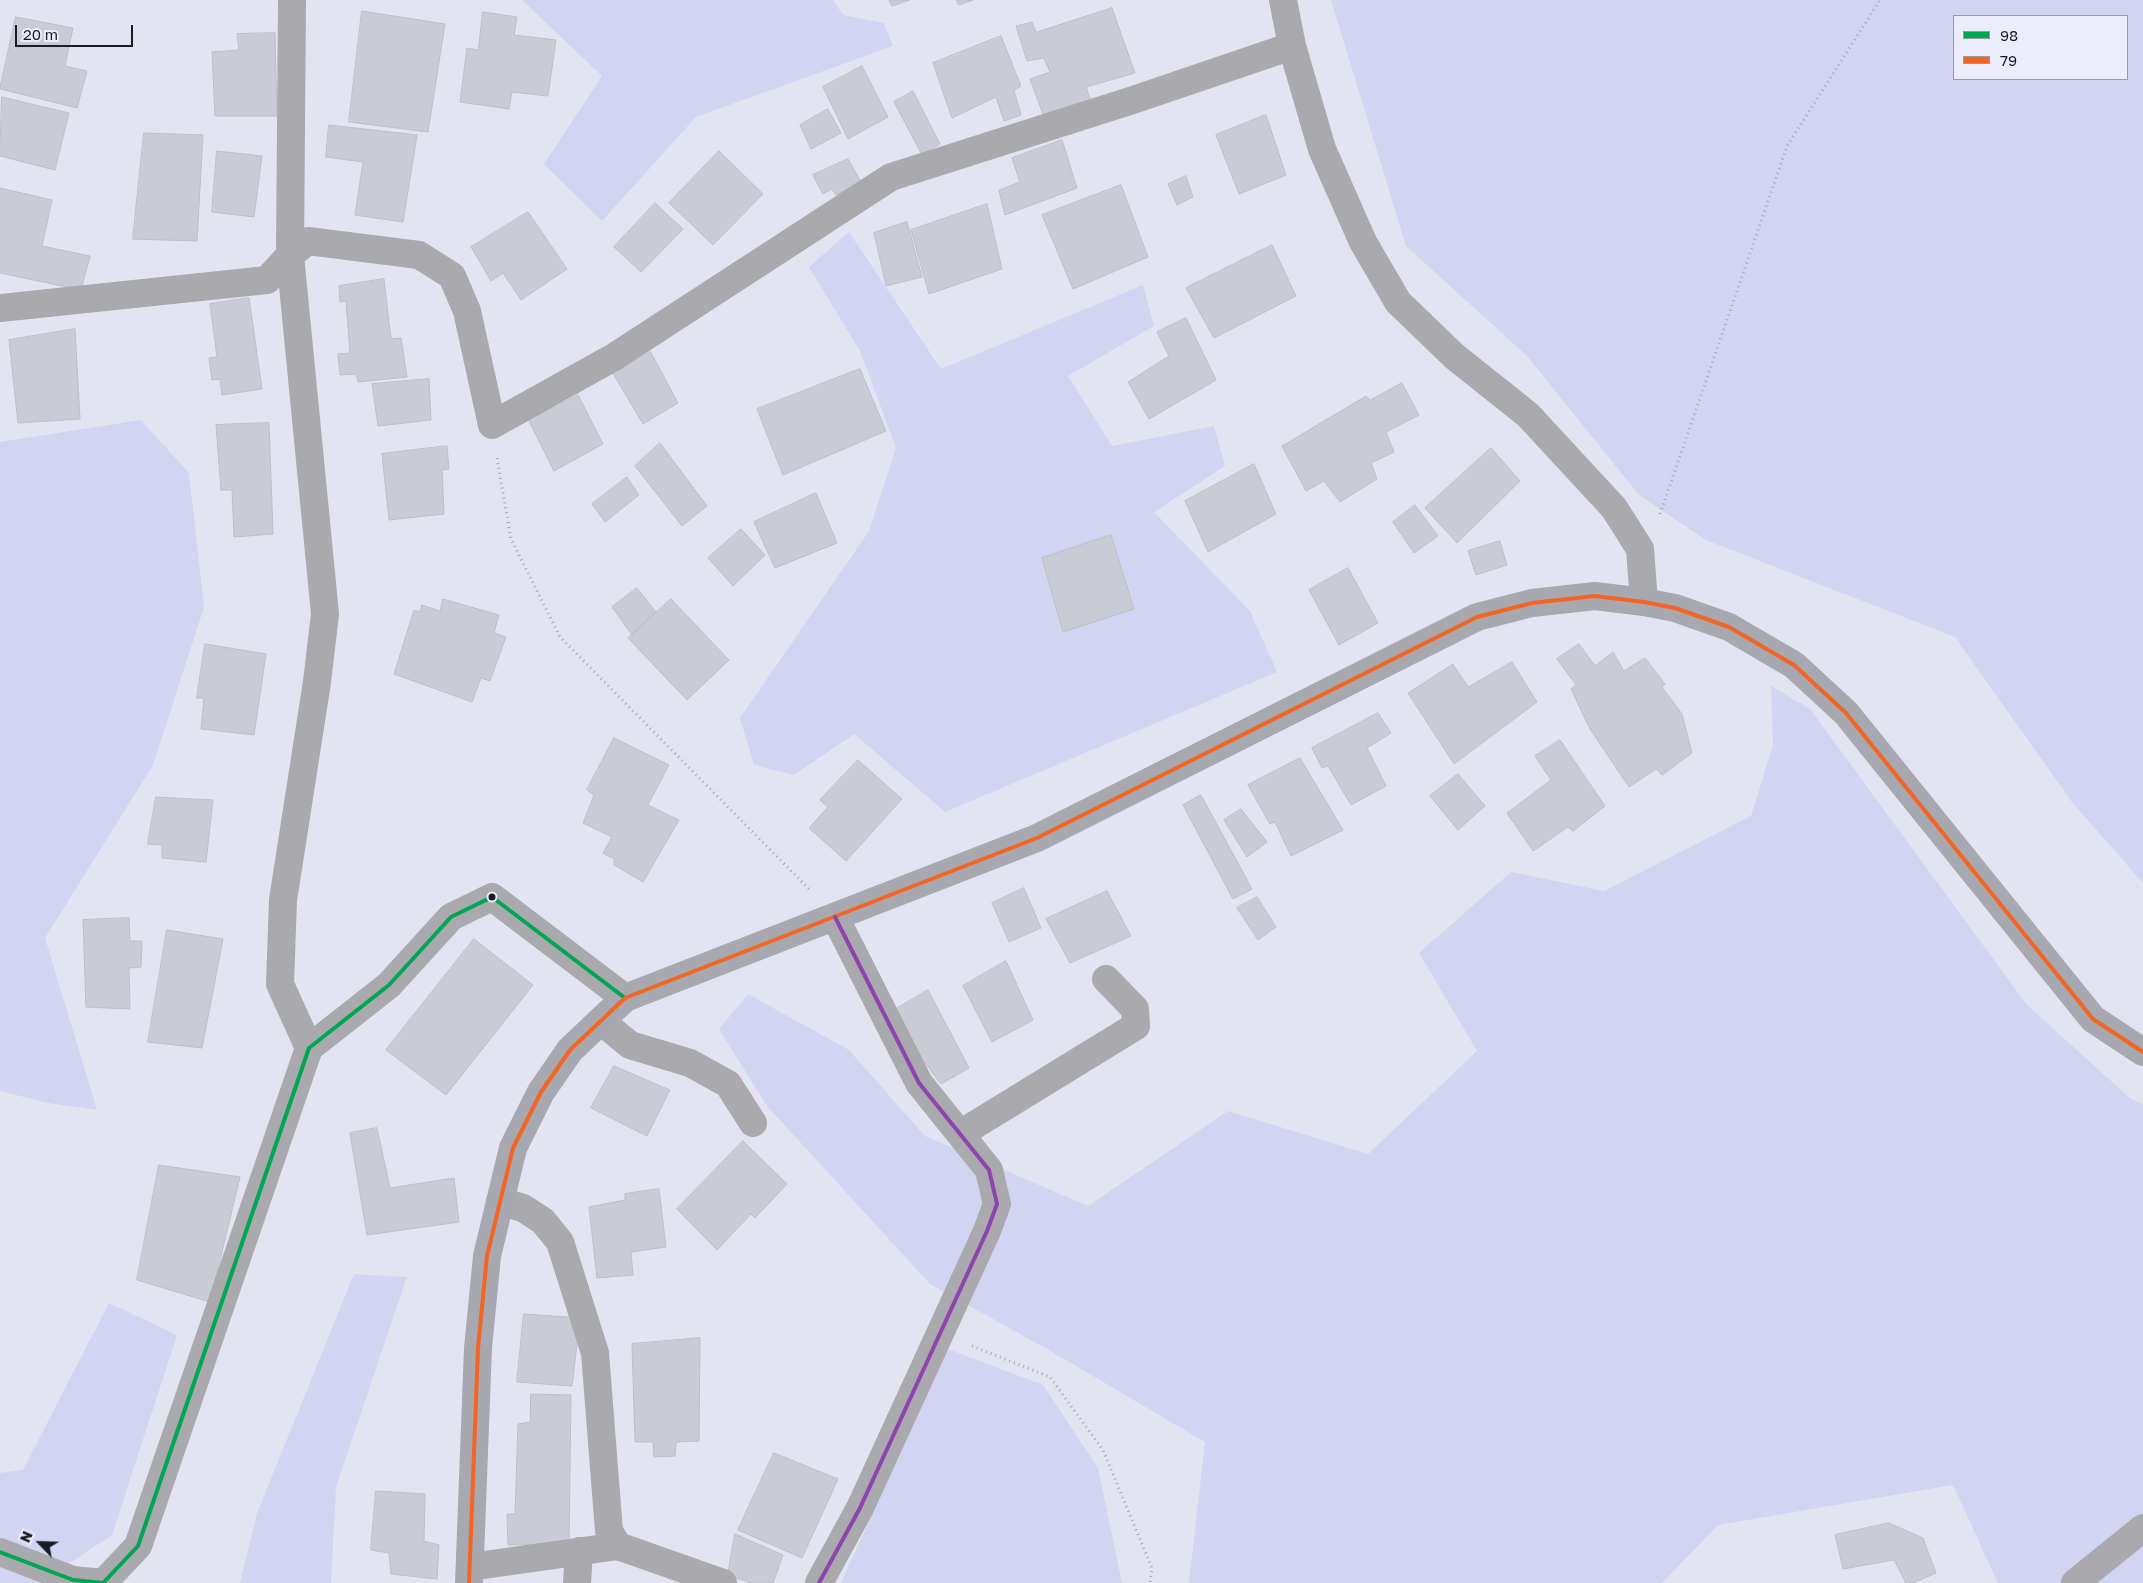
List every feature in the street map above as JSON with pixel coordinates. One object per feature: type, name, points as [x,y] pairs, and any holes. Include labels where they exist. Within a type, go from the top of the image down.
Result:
[{"type":"main road","points":[[469,1575],[478,1348],[487,1256],[514,1148],[541,1092],[570,1050],[625,998],[1037,838],[1476,617],[1532,603],[1595,596],[1644,602],[1675,608],[1729,627],[1794,665],[1846,713],[2093,1019],[2143,1052]]},
{"type":"street","points":[[292,0],[290,255],[325,614],[317,682],[283,900],[280,984],[309,1048]]},
{"type":"street","points":[[1283,0],[1292,46],[1322,149],[1363,242],[1398,302],[1454,356],[1528,415],[1614,508],[1640,549],[1644,602]]},
{"type":"street","points":[[0,308],[268,280],[290,255],[308,241],[419,255],[452,276],[467,311],[492,425],[614,357],[891,177],[1133,100],[1292,46]]},
{"type":"street","points":[[0,1552],[74,1580],[103,1582],[138,1546],[309,1048],[388,985],[451,917],[492,898],[625,998]]},
{"type":"street","points":[[819,1583],[860,1508],[987,1232],[997,1204],[989,1170],[919,1083],[835,917]]},
{"type":"street","points":[[960,1134],[1136,1026],[1135,1009],[1106,978]]},
{"type":"street","points":[[601,1021],[630,1045],[690,1063],[728,1084],[753,1123]]},
{"type":"street","points":[[500,1201],[523,1208],[544,1221],[560,1242],[596,1353],[609,1531],[618,1546]]},
{"type":"street","points":[[2075,1583],[2143,1528]]},
{"type":"street","points":[[469,1575],[579,1551],[618,1546],[715,1582]]},
{"type":"street","points":[[577,1583],[579,1551]]},
{"type":"path","points":[[1640,549],[1658,520],[1787,146],[1880,0]]},
{"type":"path","points":[[492,425],[511,540],[560,637],[811,891]]},
{"type":"path","points":[[941,1333],[1050,1377],[1103,1450],[1152,1568],[1150,1583]]},
{"type":"shaded area","points":[[522,0],[833,0],[843,15],[884,23],[893,46],[696,117],[602,221],[544,164],[602,76]]},
{"type":"shaded area","points":[[1331,0],[2143,0],[2143,883],[2071,801],[1955,637],[1706,540],[1639,495],[1527,356],[1406,246]]},
{"type":"shaded area","points":[[849,232],[941,369],[1143,285],[1154,326],[1068,376],[1112,446],[1214,426],[1225,466],[1154,512],[1250,611],[1277,672],[945,812],[854,734],[794,775],[754,765],[740,718],[869,531],[896,448],[860,351],[809,267]]},
{"type":"shaded area","points":[[141,420],[189,473],[204,607],[153,765],[45,938],[97,1110],[48,1103],[0,1091],[0,442]]},
{"type":"shaded area","points":[[1771,686],[1810,709],[2027,1005],[2131,1099],[2143,1104],[2143,1583],[1998,1583],[1953,1485],[1718,1525],[1662,1583],[1189,1583],[1205,1442],[1047,1349],[930,1284],[767,1106],[719,1029],[748,994],[849,1050],[925,1136],[1088,1206],[1228,1111],[1368,1154],[1477,1051],[1419,953],[1511,872],[1604,891],[1751,816],[1773,745]]},
{"type":"shaded area","points":[[354,1274],[407,1277],[336,1487],[331,1583],[240,1583],[257,1513]]},
{"type":"shaded area","points":[[109,1303],[177,1335],[112,1535],[39,1583],[0,1583],[0,1473],[23,1470]]},
{"type":"shaded area","points":[[948,1349],[1043,1385],[1098,1468],[1122,1583],[841,1583]]},
{"type":"building","points":[[889,0],[910,0],[892,6]]},
{"type":"building","points":[[957,0],[973,0],[959,5]]},
{"type":"building","points":[[1112,8],[1135,73],[1086,87],[1092,104],[1044,117],[1030,79],[1050,72],[1044,58],[1027,61],[1016,26],[1032,22],[1036,32]]},
{"type":"building","points":[[362,11],[445,24],[428,132],[349,122]]},
{"type":"building","points":[[483,12],[517,17],[514,35],[556,40],[548,96],[512,92],[509,109],[460,102],[467,48],[478,50]]},
{"type":"building","points":[[16,17],[73,28],[65,66],[87,71],[77,108],[0,89]]},
{"type":"building","points":[[275,33],[277,116],[215,116],[212,52],[239,50],[237,34]]},
{"type":"building","points":[[1001,36],[1021,86],[1014,90],[1021,115],[1004,121],[996,97],[952,118],[933,63]]},
{"type":"building","points":[[862,66],[888,117],[848,139],[823,87]]},
{"type":"building","points":[[913,91],[940,144],[922,155],[894,102]]},
{"type":"building","points":[[2,97],[69,113],[55,170],[0,156]]},
{"type":"building","points":[[828,109],[841,133],[811,149],[800,125]]},
{"type":"building","points":[[1266,115],[1286,175],[1239,194],[1216,135]]},
{"type":"building","points":[[329,125],[417,135],[403,222],[355,215],[363,162],[326,157]]},
{"type":"building","points":[[144,133],[203,135],[197,241],[133,239]]},
{"type":"building","points":[[1062,140],[1077,188],[1005,215],[999,190],[1020,182],[1012,158]]},
{"type":"building","points":[[217,151],[262,156],[254,217],[212,212]]},
{"type":"building","points":[[719,151],[763,194],[713,245],[669,203]]},
{"type":"building","points":[[848,159],[861,182],[836,195],[832,189],[823,194],[813,175]]},
{"type":"building","points":[[1186,176],[1193,197],[1177,205],[1168,184]]},
{"type":"building","points":[[1121,185],[1148,257],[1073,289],[1042,215]]},
{"type":"building","points":[[0,188],[52,200],[42,246],[90,256],[81,290],[0,273]]},
{"type":"building","points":[[655,203],[683,229],[641,272],[614,247]]},
{"type":"building","points":[[987,204],[1002,269],[929,294],[911,230]]},
{"type":"building","points":[[528,212],[567,269],[521,300],[503,273],[491,281],[471,247]]},
{"type":"building","points":[[907,222],[922,277],[886,286],[874,233]]},
{"type":"building","points":[[1272,245],[1296,296],[1214,338],[1186,288]]},
{"type":"building","points":[[384,279],[391,339],[401,338],[407,377],[358,382],[356,374],[340,375],[338,354],[350,353],[346,301],[340,302],[339,286]]},
{"type":"building","points":[[249,298],[262,389],[222,395],[220,379],[212,380],[209,358],[217,357],[210,304]]},
{"type":"building","points":[[1186,318],[1216,380],[1149,419],[1128,382],[1169,356],[1157,332]]},
{"type":"building","points":[[75,329],[80,419],[18,423],[9,340]]},
{"type":"building","points":[[649,349],[678,403],[643,424],[611,370]]},
{"type":"building","points":[[860,369],[886,431],[783,475],[757,409]]},
{"type":"building","points":[[429,379],[431,420],[378,426],[372,384]]},
{"type":"building","points":[[1402,383],[1419,415],[1386,432],[1394,452],[1371,463],[1377,479],[1340,502],[1324,481],[1306,491],[1282,446],[1366,396],[1370,400]]},
{"type":"building","points":[[578,395],[603,444],[554,471],[529,421]]},
{"type":"building","points":[[269,423],[273,534],[234,537],[232,490],[221,490],[216,425]]},
{"type":"building","points":[[660,443],[707,506],[682,526],[635,466]]},
{"type":"building","points":[[447,446],[449,469],[442,470],[444,514],[389,520],[382,454]]},
{"type":"building","points":[[1491,448],[1520,481],[1457,543],[1425,508]]},
{"type":"building","points":[[1254,464],[1276,514],[1208,552],[1185,501]]},
{"type":"building","points":[[627,477],[639,495],[605,522],[592,504]]},
{"type":"building","points":[[816,493],[837,543],[775,568],[754,522]]},
{"type":"building","points":[[1415,505],[1438,536],[1414,553],[1393,522]]},
{"type":"building","points":[[741,529],[765,555],[733,586],[708,558]]},
{"type":"building","points":[[1111,535],[1134,609],[1063,632],[1042,558]]},
{"type":"building","points":[[1500,541],[1507,565],[1476,575],[1468,551]]},
{"type":"building","points":[[1348,568],[1378,623],[1339,645],[1309,590]]},
{"type":"building","points":[[637,588],[656,612],[632,635],[612,607]]},
{"type":"building","points":[[443,599],[499,615],[494,633],[506,637],[490,681],[481,678],[472,702],[394,674],[414,610],[420,612],[422,605],[440,611]]},
{"type":"building","points":[[671,599],[729,660],[687,700],[628,638]]},
{"type":"building","points":[[205,644],[266,654],[254,735],[201,729],[204,698],[197,698]]},
{"type":"building","points":[[1579,644],[1595,666],[1613,652],[1624,671],[1645,658],[1665,684],[1662,687],[1682,714],[1692,753],[1662,775],[1656,769],[1629,787],[1590,729],[1571,689],[1576,685],[1557,659]]},
{"type":"building","points":[[1512,662],[1537,702],[1454,764],[1408,693],[1453,664],[1468,687]]},
{"type":"building","points":[[1378,713],[1391,733],[1367,748],[1386,786],[1351,805],[1328,766],[1322,768],[1312,748]]},
{"type":"building","points":[[614,738],[669,765],[648,805],[679,820],[643,882],[614,865],[614,859],[603,853],[612,837],[583,823],[594,795],[587,790]]},
{"type":"building","points":[[1560,740],[1605,806],[1573,831],[1568,827],[1533,851],[1507,813],[1551,780],[1535,756]]},
{"type":"building","points":[[1300,758],[1343,830],[1291,856],[1275,822],[1270,824],[1248,785]]},
{"type":"building","points":[[858,760],[902,799],[846,861],[809,828],[828,807],[820,800]]},
{"type":"building","points":[[1458,774],[1485,806],[1458,830],[1430,796]]},
{"type":"building","points":[[1201,795],[1252,889],[1233,899],[1183,805]]},
{"type":"building","points":[[156,797],[213,800],[206,862],[162,858],[162,845],[148,844]]},
{"type":"building","points":[[1241,809],[1267,842],[1247,857],[1224,820]]},
{"type":"building","points":[[1024,888],[1041,928],[1009,942],[992,903]]},
{"type":"building","points":[[1107,891],[1131,936],[1070,963],[1046,919]]},
{"type":"building","points":[[1257,897],[1276,927],[1258,940],[1237,908]]},
{"type":"building","points":[[129,918],[130,941],[142,941],[141,967],[129,968],[130,1009],[86,1007],[83,920]]},
{"type":"building","points":[[167,930],[223,939],[202,1048],[148,1042]]},
{"type":"building","points":[[474,939],[533,985],[446,1095],[386,1050]]},
{"type":"building","points":[[1006,961],[1033,1020],[992,1042],[963,986]]},
{"type":"building","points":[[928,990],[969,1068],[941,1084],[923,1060],[896,1009]]},
{"type":"building","points":[[614,1066],[670,1090],[647,1136],[591,1108]]},
{"type":"building","points":[[377,1128],[390,1188],[454,1178],[459,1222],[367,1235],[350,1133]]},
{"type":"building","points":[[743,1141],[787,1184],[755,1218],[751,1214],[717,1250],[677,1209]]},
{"type":"building","points":[[159,1165],[240,1177],[210,1302],[137,1280]]},
{"type":"building","points":[[659,1189],[666,1247],[631,1252],[633,1275],[597,1278],[589,1207],[625,1200],[625,1194]]},
{"type":"building","points":[[524,1314],[580,1318],[572,1386],[517,1382]]},
{"type":"building","points":[[700,1338],[699,1441],[676,1442],[675,1456],[654,1457],[653,1442],[635,1442],[632,1344]]},
{"type":"building","points":[[531,1394],[571,1395],[569,1544],[508,1545],[507,1514],[515,1514],[518,1424],[530,1422]]},
{"type":"building","points":[[774,1453],[838,1479],[802,1558],[738,1530]]},
{"type":"building","points":[[376,1491],[425,1494],[424,1541],[439,1545],[437,1579],[391,1574],[389,1553],[371,1550]]},
{"type":"building","points":[[1889,1523],[1923,1538],[1936,1573],[1913,1583],[1906,1583],[1894,1560],[1843,1569],[1835,1535]]},
{"type":"building","points":[[735,1534],[783,1555],[773,1583],[751,1583],[728,1575]]},
{"type":"transit line","name":"79","points":[[469,1583],[478,1348],[487,1256],[513,1148],[541,1092],[570,1050],[625,998],[1037,838],[1477,617],[1532,603],[1595,596],[1644,602],[1675,608],[1729,627],[1794,665],[1846,713],[2093,1019],[2143,1052]]},
{"type":"transit line","name":"98","points":[[0,1552],[73,1580],[103,1583],[138,1546],[309,1048],[389,985],[451,917],[492,897],[625,998]]},
{"type":"transit line","points":[[819,1583],[860,1508],[987,1231],[997,1204],[989,1170],[919,1083],[835,917]]}]
